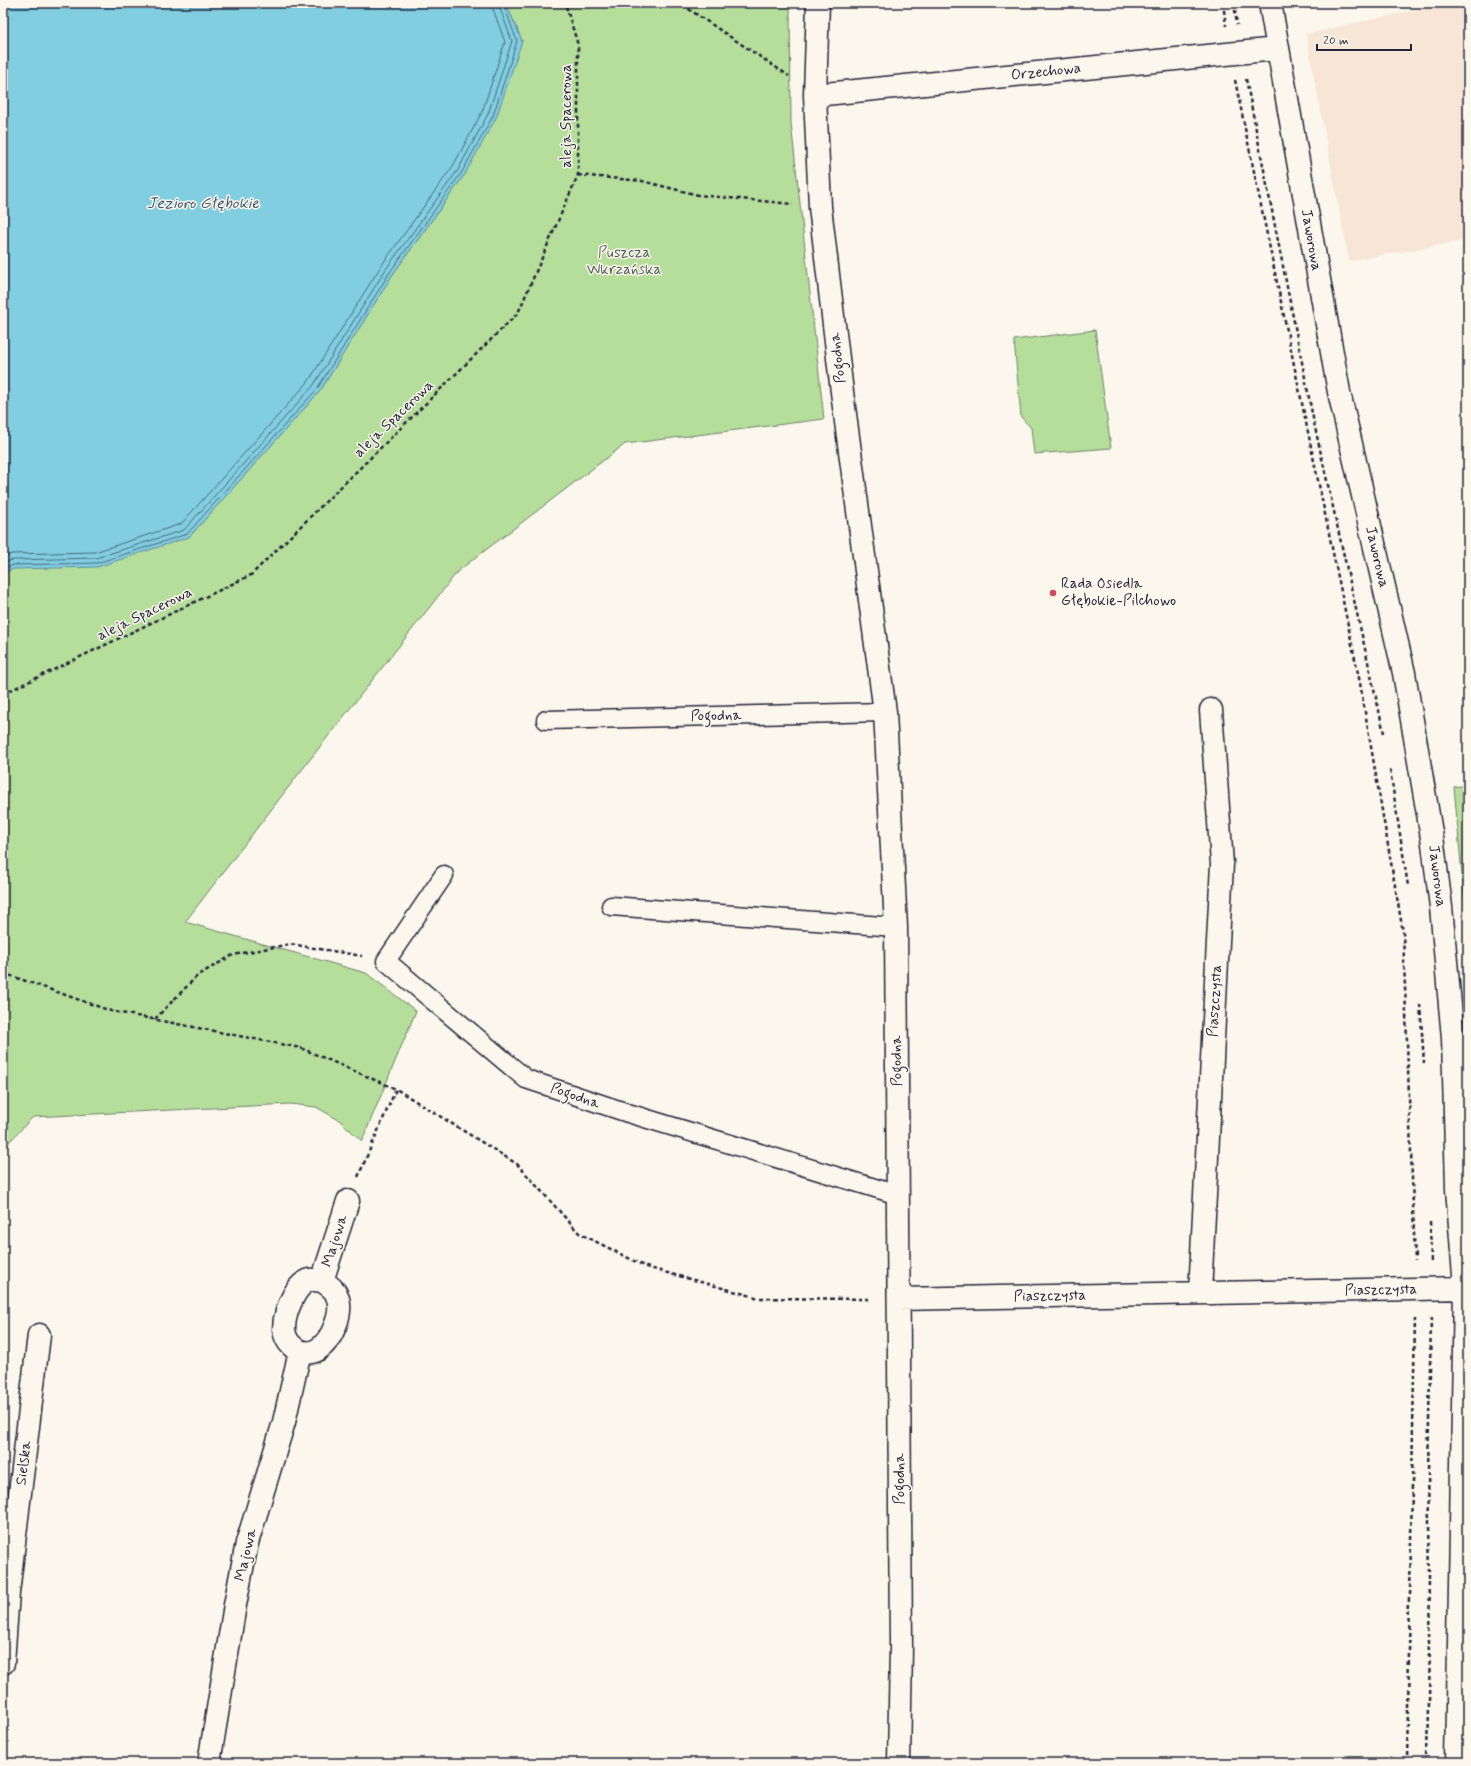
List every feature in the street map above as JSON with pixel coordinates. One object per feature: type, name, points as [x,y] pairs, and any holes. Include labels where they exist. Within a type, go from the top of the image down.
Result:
[{"type":"street","name":"Pogodna","points":[[818,3],[815,95],[820,207],[842,392],[886,712],[896,927],[901,1639],[899,1763]]},
{"type":"street","name":"Jaworowa","points":[[1270,3],[1339,392],[1404,673],[1433,844],[1441,907],[1453,1031],[1456,1189],[1464,1261],[1465,1288],[1457,1763]]},
{"type":"street","name":"Orzechowa","points":[[815,95],[1277,49]]},
{"type":"street","name":"Piaszczysta","points":[[1200,1293],[1222,864],[1211,710]]},
{"type":"street","name":"Majowa","points":[[322,1281],[348,1201]]},
{"type":"street","name":"Majowa","points":[[311,1280],[322,1281],[330,1286],[337,1295],[339,1306],[338,1315],[334,1327],[323,1345],[315,1351],[300,1351],[291,1346],[287,1339],[284,1330],[285,1318],[295,1293],[302,1285],[311,1280]]},
{"type":"street","name":"Piaszczysta","points":[[899,1299],[1465,1288]]},
{"type":"street","name":"Sielska","points":[[3,1663],[8,1594],[39,1335]]},
{"type":"street","name":"Majowa","points":[[209,1763],[235,1605],[247,1543],[284,1422],[300,1351]]},
{"type":"lane","name":"Pogodna","points":[[546,720],[886,712]]},
{"type":"lane","points":[[386,961],[444,875]]},
{"type":"lane","points":[[611,906],[896,927]]},
{"type":"lane","name":"Pogodna","points":[[386,961],[526,1079],[636,1116],[898,1195]]},
{"type":"path","name":"aleja Spacerowa","points":[[3,694],[251,574],[518,313],[578,175],[578,45],[565,3]]},
{"type":"path","points":[[684,3],[690,10],[815,95]]},
{"type":"path","points":[[1222,3],[1235,53],[1314,424],[1386,739]]},
{"type":"path","points":[[1234,3],[1235,53],[1360,683],[1403,932],[1424,1289],[1430,1578],[1427,1763]]},
{"type":"path","points":[[578,175],[642,182],[698,195],[820,207]]},
{"type":"path","points":[[1389,763],[1409,888]]},
{"type":"path","points":[[155,1020],[198,976],[233,955],[290,944],[386,961]]},
{"type":"path","points":[[3,973],[111,1011],[301,1048],[396,1089],[517,1164],[579,1233],[646,1267],[759,1298],[899,1299]]},
{"type":"path","points":[[1420,998],[1424,1068]]},
{"type":"path","points":[[348,1201],[396,1089]]},
{"type":"path","points":[[1408,1763],[1424,1289],[1431,1262],[1430,1215]]},
{"type":"path","points":[[1423,1261],[1464,1261]]},
{"type":"shaded area","points":[[1448,3],[1468,3],[1468,240],[1349,261],[1306,34]]},
{"type":"green space","name":"Puszcza Wkrzańska","points":[[506,3],[790,3],[791,123],[824,419],[625,444],[458,571],[297,776],[185,922],[366,973],[416,1011],[362,1141],[339,1120],[316,1107],[291,1104],[33,1117],[9,1142],[3,1152],[3,573],[13,569],[189,537],[320,391],[393,274],[465,174],[522,41]]},
{"type":"green space","points":[[1095,330],[1111,448],[1034,454],[1031,428],[1021,417],[1014,340]]},
{"type":"green space","points":[[1468,785],[1468,941],[1454,787]]},
{"type":"water","name":"Jezioro Głębokie","points":[[3,3],[506,3],[522,41],[496,118],[465,174],[393,274],[320,391],[189,537],[97,567],[13,569],[3,573]]},
{"type":"place","name":"Rada Osiedla Głębokie-Pilchowo","points":[[1053,593]]}]
